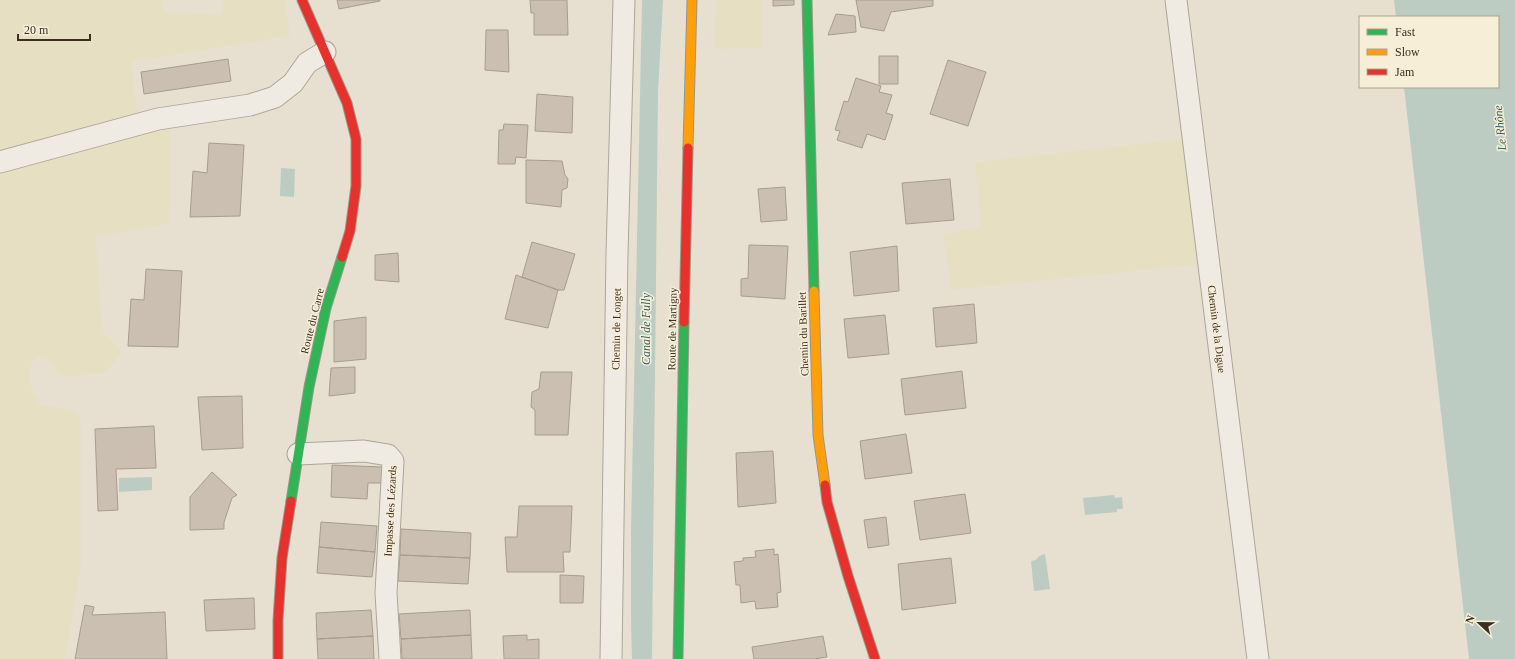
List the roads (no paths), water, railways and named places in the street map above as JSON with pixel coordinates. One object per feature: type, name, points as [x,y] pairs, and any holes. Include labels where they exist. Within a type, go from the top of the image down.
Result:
[{"type":"street","name":"Route du Carre","points":[[278,659],[278,620],[282,558],[310,380],[326,308],[350,231],[356,186],[356,140],[347,102],[302,0]]},
{"type":"street","name":"Chemin de Longet","points":[[612,659],[617,270],[624,0]]},
{"type":"street","name":"Route de Martigny","points":[[678,659],[683,357],[692,0]]},
{"type":"street","name":"Chemin du Barillet","points":[[807,0],[818,435],[827,502],[848,576],[875,659]]},
{"type":"street","name":"Chemin de la Digue","points":[[1176,0],[1258,659]]},
{"type":"street","points":[[0,162],[158,119],[250,105],[275,97],[293,83],[307,63],[324,52]]},
{"type":"street","name":"Impasse des Lézards","points":[[298,454],[364,451],[388,455],[393,461],[386,593],[390,659]]},
{"type":"water","name":"Canal de Fully","points":[[642,0],[663,0],[658,92],[652,659],[632,659],[631,529]]},
{"type":"water","name":"Le Rhône","points":[[1394,0],[1515,0],[1515,659],[1469,659],[1404,88],[1499,88],[1499,16],[1396,16]]},
{"type":"water","points":[[281,168],[295,169],[294,197],[280,196]]},
{"type":"water","points":[[152,477],[152,490],[119,492],[119,478]]},
{"type":"water","points":[[1114,495],[1115,498],[1122,497],[1123,509],[1117,509],[1117,512],[1085,515],[1083,498]]},
{"type":"water","points":[[1045,554],[1050,589],[1034,591],[1031,561],[1036,560],[1039,556]]}]
